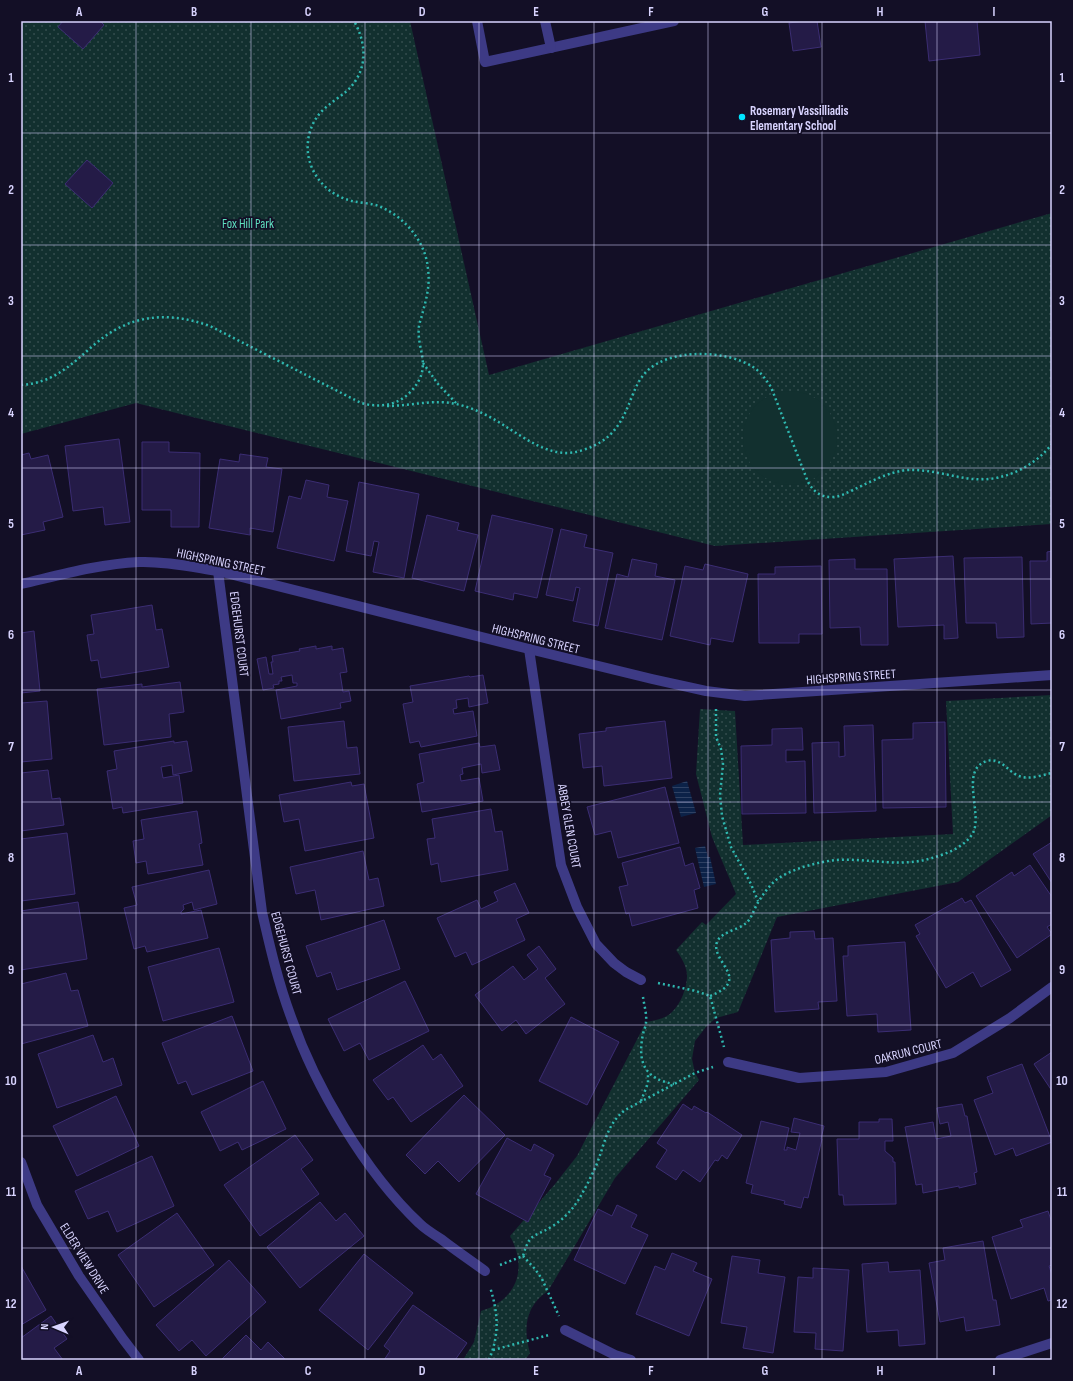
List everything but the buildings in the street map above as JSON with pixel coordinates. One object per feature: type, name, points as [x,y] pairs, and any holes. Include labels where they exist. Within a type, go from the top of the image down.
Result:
[{"type":"street","points":[[477,21],[485,62],[674,21]]},
{"type":"street","points":[[545,21],[550,48]]},
{"type":"street","name":"HIGHSPRING STREET","points":[[21,584],[88,568],[140,562],[174,564],[218,572],[706,691],[745,696],[1052,675]]},
{"type":"street","name":"EDGEHURST COURT","points":[[218,572],[262,912],[274,964],[291,1017],[310,1062],[333,1108],[370,1166],[396,1200],[420,1224],[485,1271]]},
{"type":"street","name":"ABBEY GLEN COURT","points":[[529,649],[561,865],[577,907],[596,944],[614,963],[626,972],[641,980]]},
{"type":"street","name":"OAKRUN COURT","points":[[728,1062],[799,1078],[886,1072],[953,1053],[1010,1018],[1052,988]]},
{"type":"street","name":"ELDER VIEW DRIVE","points":[[21,1162],[37,1205],[79,1276],[139,1360]]},
{"type":"street","points":[[565,1330],[615,1355],[630,1360]]},
{"type":"street","points":[[1000,1360],[1052,1344]]},
{"type":"path","points":[[354,21],[359,30],[365,51],[362,69],[356,80],[347,90],[321,112],[314,122],[309,134],[309,159],[319,181],[328,190],[339,197],[380,207],[395,215],[407,225],[417,238],[424,252],[428,268],[429,284],[419,327],[423,363],[422,373],[418,383],[403,398],[382,406]]},
{"type":"path","points":[[21,385],[44,380],[60,373],[76,362],[110,332],[127,324],[149,318],[160,317],[194,321],[210,326],[361,403],[371,406],[432,402],[457,404],[491,418],[540,448],[553,452],[567,453],[581,451],[594,446],[606,439],[616,429],[624,416],[639,380],[654,365],[662,361],[688,354],[722,356],[746,363],[764,376],[771,387],[808,482],[817,493],[825,496],[841,496],[884,476],[906,470],[920,470],[980,479],[1006,476],[1033,463],[1052,444]]},
{"type":"path","points":[[423,363],[438,384],[457,404]]},
{"type":"path","points":[[717,693],[715,731],[723,764],[720,795],[722,816],[733,851],[751,884],[758,901]]},
{"type":"path","points":[[674,1084],[655,1079],[648,1073],[644,1066],[642,1056],[643,1034],[646,1022],[641,980],[696,991],[710,996],[718,993],[725,988],[729,981],[728,969],[717,951],[718,942],[724,935],[744,925],[748,921],[758,901],[768,888],[777,880],[795,870],[835,860],[910,863],[940,856],[955,849],[966,841],[972,833],[976,817],[972,787],[978,767],[988,761],[999,762],[1021,777],[1041,776],[1052,773]]},
{"type":"path","points":[[523,1256],[530,1239],[536,1234],[550,1228],[569,1212],[579,1198],[596,1167],[604,1140],[617,1117],[625,1110],[695,1073],[728,1062],[710,996]]},
{"type":"path","points":[[641,1102],[648,1083],[648,1073]]},
{"type":"path","points":[[489,1360],[493,1350],[497,1317],[496,1305],[485,1271],[523,1256]]},
{"type":"path","points":[[493,1350],[565,1330],[542,1279],[523,1256]]},
{"type":"green space","name":"Fox Hill Park","points":[[21,21],[410,21],[489,375],[1052,213],[1052,524],[715,546],[136,403],[21,434]]},
{"type":"green space","points":[[790,391],[808,395],[823,405],[833,420],[837,438],[833,456],[823,471],[808,481],[790,485],[772,481],[757,471],[747,456],[743,438],[747,420],[757,405],[772,395]]},
{"type":"green space","points":[[1052,695],[1052,815],[958,882],[777,917],[738,1012],[716,1018],[706,1027],[695,1041],[692,1059],[695,1073],[699,1080],[615,1178],[548,1291],[540,1297],[530,1311],[527,1335],[530,1353],[525,1360],[463,1360],[474,1342],[481,1311],[493,1306],[504,1298],[511,1291],[515,1283],[519,1265],[510,1236],[577,1156],[646,1022],[666,1016],[675,1009],[681,1000],[686,985],[687,972],[676,950],[702,922],[706,925],[736,894],[712,837],[696,774],[700,709],[735,711],[743,845],[953,834],[946,701]]},
{"type":"water","points":[[687,781],[696,813],[681,817],[672,786]]},
{"type":"water","points":[[705,846],[708,857],[710,857],[716,884],[704,887],[695,848]]},
{"type":"place","name":"Rosemary Vassilliadis Elementary School","points":[[742,117]]}]
